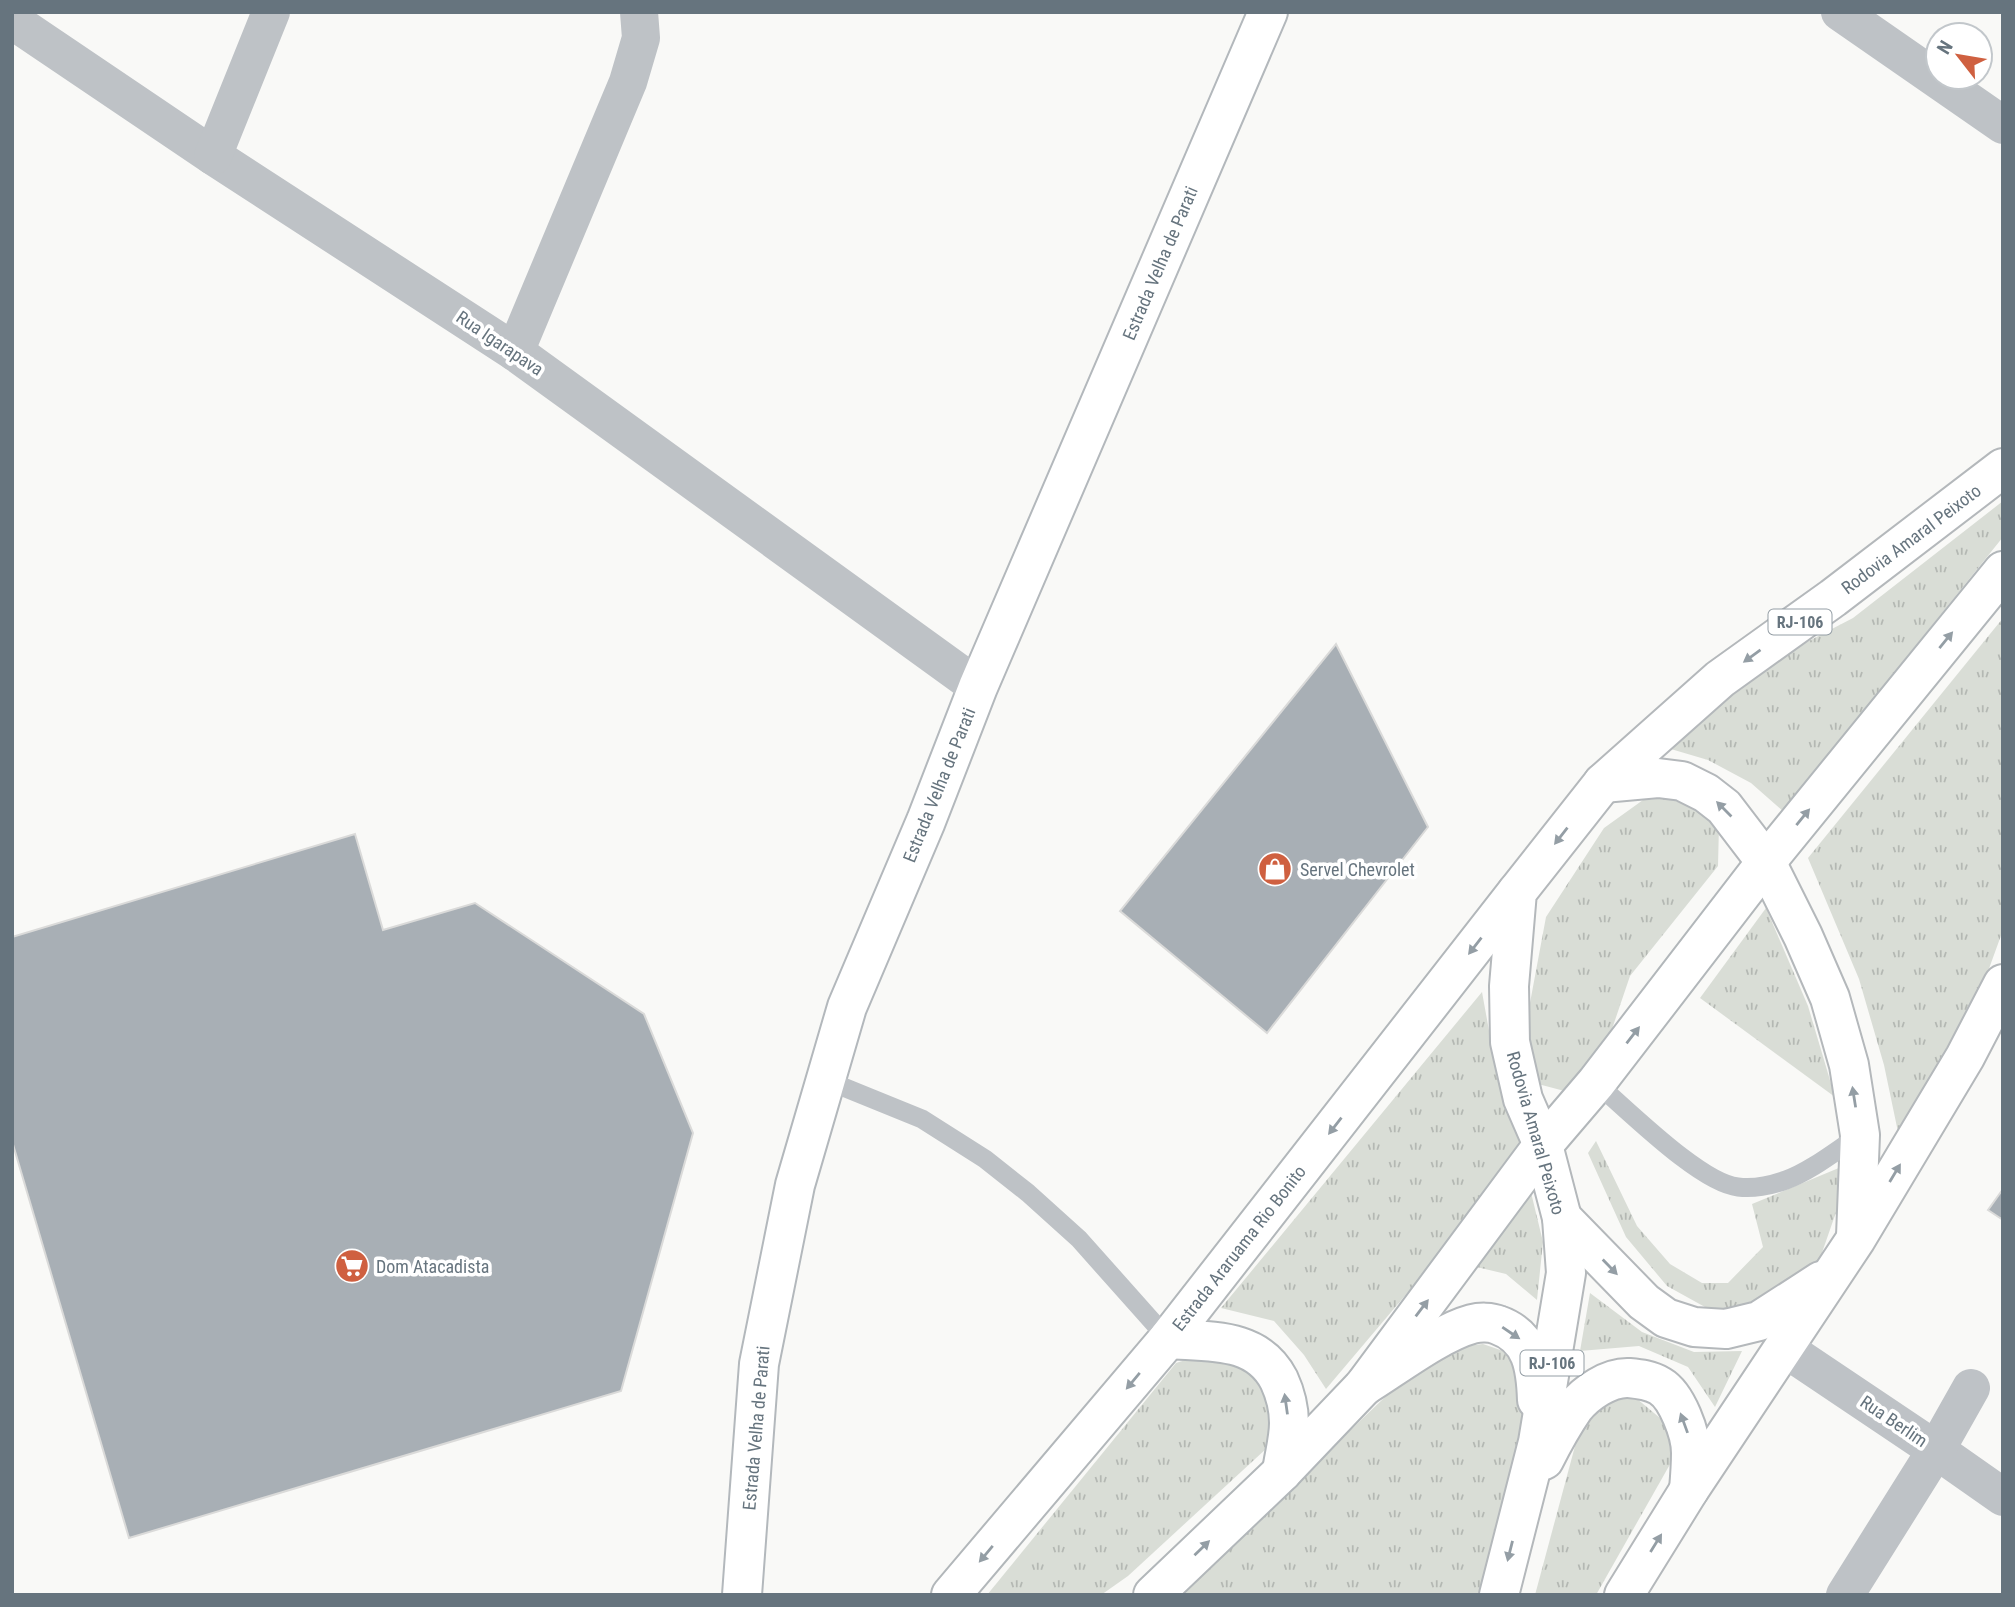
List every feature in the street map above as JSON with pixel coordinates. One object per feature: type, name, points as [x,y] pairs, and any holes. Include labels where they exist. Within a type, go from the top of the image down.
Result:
[{"type":"main road","name":"Estrada Velha de Parati","points":[[742,1595],[759,1364],[795,1185],[847,1007],[926,821],[978,687],[1268,12]]},
{"type":"main road","name":"Rodovia Amaral Peixoto","points":[[1499,1595],[1538,1441],[1566,1273],[1562,1218],[1543,1145],[1523,1099],[1510,1042],[1509,986],[1517,892],[1604,783],[1720,679],[2003,468]]},
{"type":"main road","points":[[1153,1595],[1282,1472],[1364,1386],[1543,1145],[1596,1083],[1766,862],[2003,571]]},
{"type":"main road","points":[[1604,783],[1658,778],[1682,781],[1706,793],[1724,807],[1766,862],[1830,998],[1849,1065],[1860,1135],[1856,1239]]},
{"type":"main road","name":"Estrada Araruama Rio Bonito","points":[[951,1595],[1168,1339],[1517,892]]},
{"type":"main road","points":[[1624,1595],[1689,1490],[1835,1273],[1965,1057],[2003,984]]},
{"type":"main road","points":[[1562,1218],[1644,1302],[1666,1318],[1694,1327],[1726,1329],[1759,1321],[1835,1273]]},
{"type":"main road","points":[[1364,1386],[1448,1334],[1474,1324],[1492,1323],[1511,1330],[1524,1343],[1531,1357],[1537,1379],[1538,1441]]},
{"type":"main road","points":[[1168,1339],[1220,1342],[1244,1347],[1261,1356],[1273,1368],[1284,1392],[1289,1423],[1282,1472]]},
{"type":"main road","points":[[1522,1506],[1551,1446],[1575,1407],[1607,1382],[1620,1377],[1645,1379],[1663,1387],[1678,1406],[1691,1450],[1689,1490]]},
{"type":"street","points":[[213,156],[271,12]]},
{"type":"street","points":[[515,352],[628,82],[640,38],[639,12]]},
{"type":"street","points":[[1840,12],[2003,125]]},
{"type":"street","name":"Rua Igarapava","points":[[12,15],[19,25],[213,156],[515,352],[978,687]]},
{"type":"street","name":"Rua Berlim","points":[[1784,1348],[2003,1497]]},
{"type":"street","points":[[1845,1595],[1936,1450],[1971,1388]]},
{"type":"lane","points":[[826,1080],[922,1119],[985,1158],[1079,1239],[1168,1339]]},
{"type":"lane","points":[[1596,1083],[1679,1156],[1710,1176],[1737,1187],[1761,1186],[1787,1180],[1860,1135]]},
{"type":"green space","points":[[2003,501],[2003,537],[1783,811],[1751,783],[1708,760],[1664,747],[1751,671],[1853,618]]},
{"type":"green space","points":[[2003,618],[2003,930],[1978,999],[1898,1132],[1884,1065],[1859,979],[1808,858]]},
{"type":"green space","points":[[1684,797],[1719,825],[1718,866],[1630,976],[1611,1032],[1572,1093],[1538,1084],[1527,1019],[1546,917],[1604,828],[1643,800]]},
{"type":"green space","points":[[1766,908],[1808,1006],[1835,1097],[1700,998]]},
{"type":"green space","points":[[1482,992],[1496,1069],[1524,1155],[1326,1389],[1304,1355],[1274,1321],[1221,1308]]},
{"type":"green space","points":[[1596,1141],[1637,1226],[1670,1264],[1702,1283],[1728,1283],[1763,1247],[1752,1204],[1846,1165],[1841,1198],[1817,1267],[1768,1302],[1714,1312],[1667,1286],[1626,1237],[1588,1153]]},
{"type":"green space","points":[[1528,1180],[1543,1242],[1537,1300],[1506,1274],[1464,1264]]},
{"type":"green space","points":[[1590,1293],[1642,1332],[1694,1352],[1742,1351],[1715,1407],[1688,1367],[1639,1346],[1580,1351]]},
{"type":"green space","points":[[1483,1344],[1509,1353],[1529,1383],[1488,1595],[1178,1595],[1406,1377],[1443,1349]]},
{"type":"green space","points":[[1198,1356],[1236,1356],[1263,1379],[1273,1408],[1267,1448],[1128,1576],[1101,1595],[987,1595],[1176,1363]]},
{"type":"green space","points":[[1636,1398],[1666,1423],[1673,1459],[1596,1595],[1535,1595],[1582,1420],[1608,1399]]},
{"type":"building","name":"Servel Chevrolet","points":[[1336,644],[1428,827],[1267,1033],[1120,911]]},
{"type":"building","name":"Dom Atacadista","points":[[355,834],[383,930],[475,903],[644,1014],[693,1133],[621,1391],[129,1538],[12,1141],[12,937]]},
{"type":"building","points":[[2003,1189],[2003,1220],[1988,1210]]},
{"type":"place","name":"Servel Chevrolet","points":[[1275,869]]},
{"type":"place","name":"Dom Atacadista","points":[[352,1266]]}]
